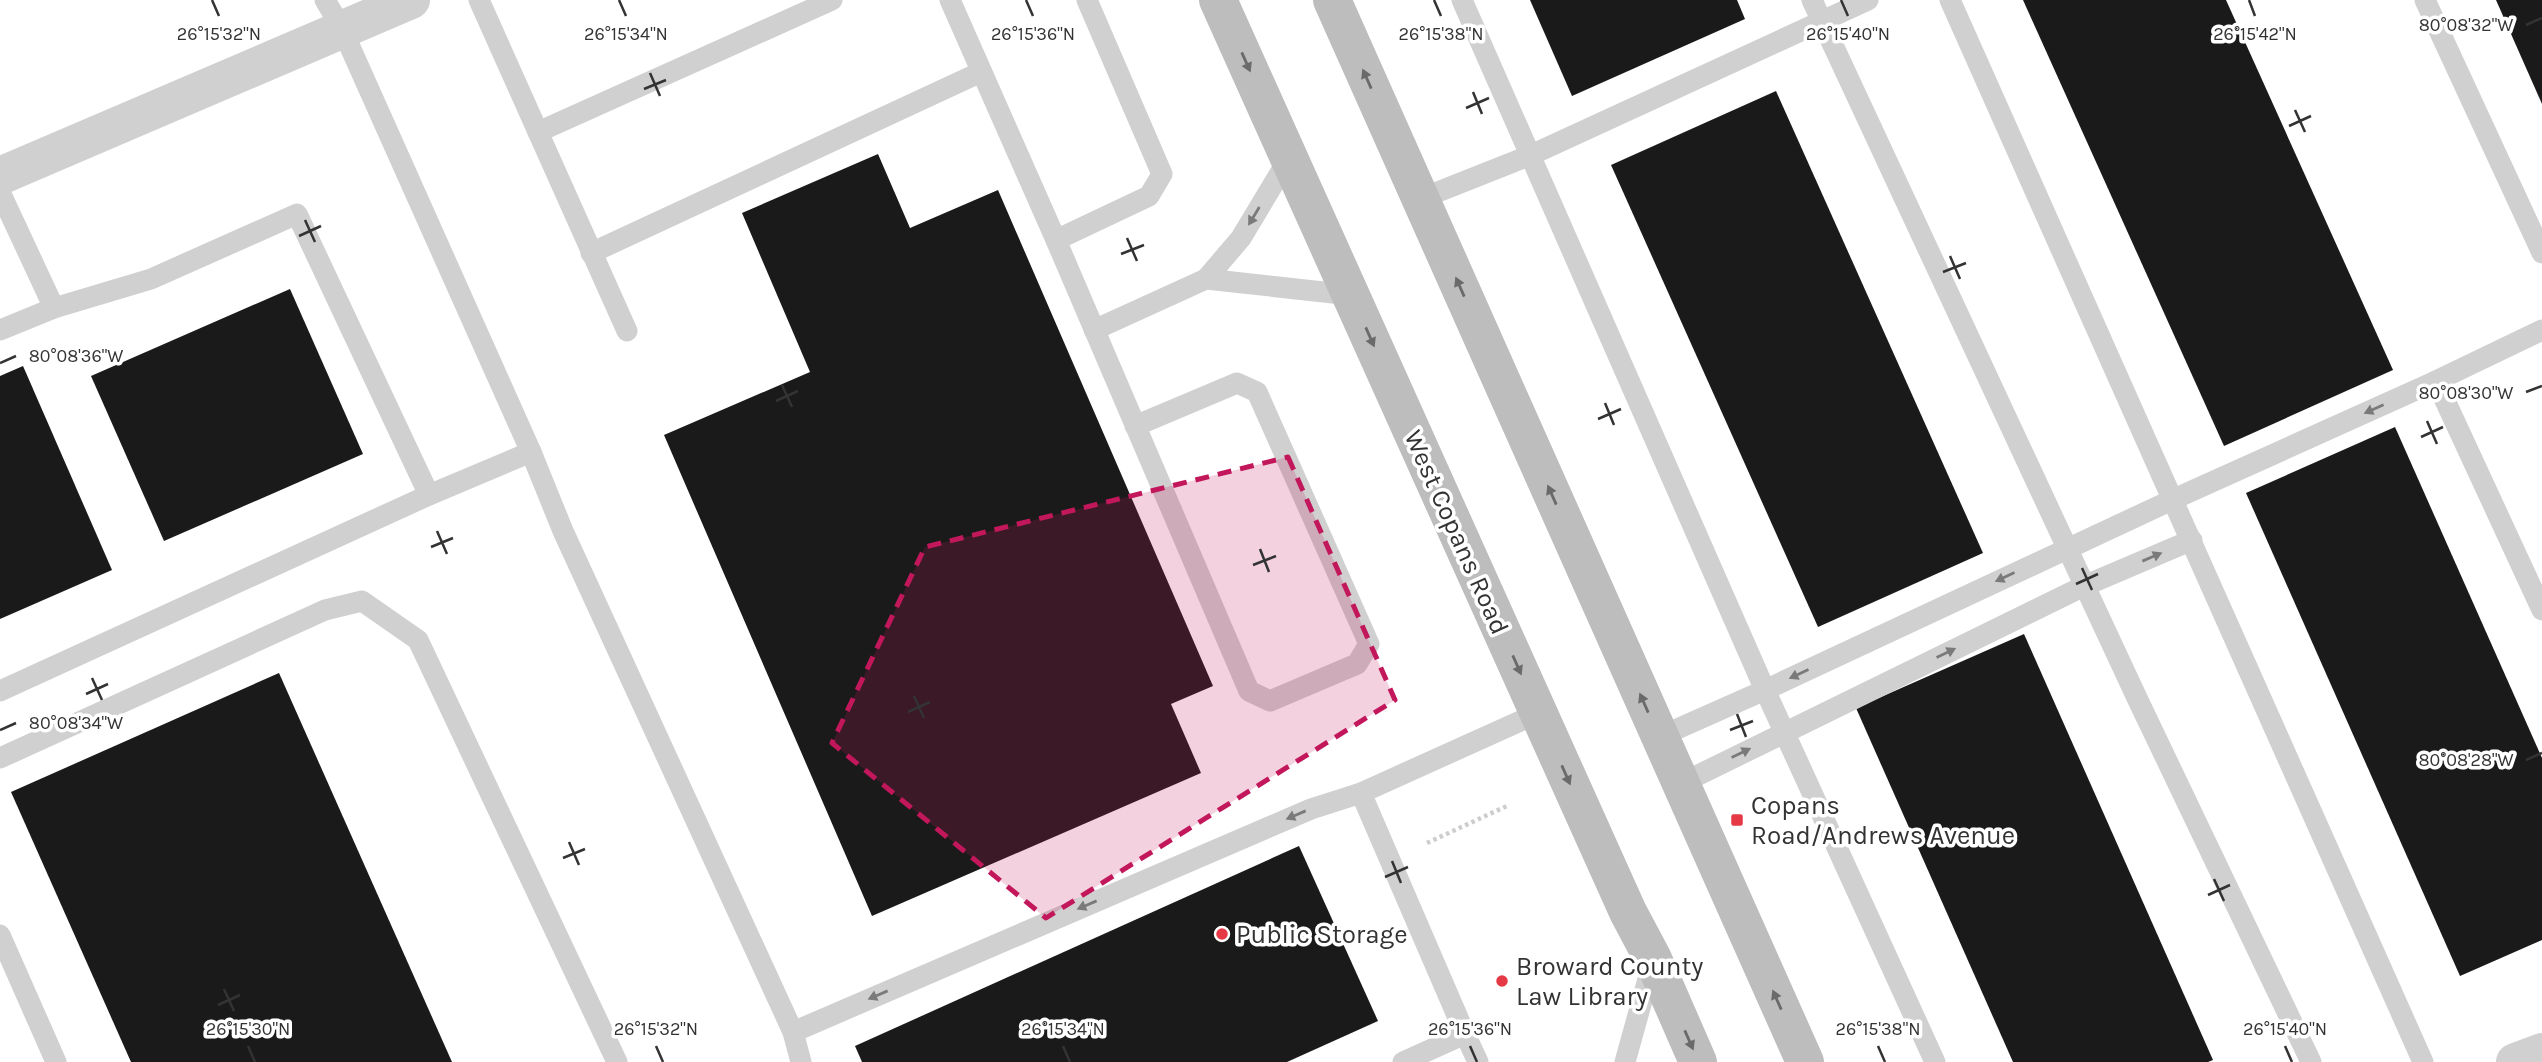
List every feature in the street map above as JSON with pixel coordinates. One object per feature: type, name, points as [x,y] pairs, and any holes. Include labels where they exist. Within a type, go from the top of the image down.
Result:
[{"type":"main road","name":"West Copans Road","points":[[1218,0],[1698,1062]]},
{"type":"main road","points":[[1332,0],[1805,1062]]},
{"type":"street","points":[[0,176],[334,15],[411,0]]},
{"type":"street","points":[[2515,1062],[2542,1052]]},
{"type":"lane","points":[[479,0],[626,331]]},
{"type":"lane","points":[[538,132],[832,0]]},
{"type":"lane","points":[[950,0],[1249,691],[1270,701],[1357,664],[1369,644],[1257,392],[1237,383],[1135,426]]},
{"type":"lane","points":[[1056,240],[1149,196],[1162,174],[1087,0]]},
{"type":"lane","points":[[1462,0],[1765,690],[1935,1062]]},
{"type":"lane","points":[[1812,0],[2066,548],[2311,1062]]},
{"type":"lane","points":[[1420,199],[1531,155],[1868,0]]},
{"type":"lane","points":[[1950,0],[2423,1062]]},
{"type":"lane","points":[[2425,0],[2542,253]]},
{"type":"lane","points":[[334,15],[531,452],[563,531],[793,1032],[801,1062]]},
{"type":"lane","points":[[591,253],[981,72]]},
{"type":"lane","points":[[1094,330],[1206,279],[1241,238],[1289,158]]},
{"type":"lane","points":[[0,192],[54,307]]},
{"type":"lane","points":[[0,330],[54,307],[151,279],[297,214],[429,495]]},
{"type":"lane","points":[[1206,279],[1351,295]]},
{"type":"lane","points":[[1659,737],[2542,330]]},
{"type":"lane","points":[[2436,381],[2542,610]]},
{"type":"lane","points":[[0,691],[429,495],[531,452]]},
{"type":"lane","points":[[1680,784],[2084,586],[2192,540]]},
{"type":"lane","points":[[0,758],[325,610],[362,601],[418,640],[617,1062]]},
{"type":"lane","points":[[793,1032],[1311,809],[1361,793],[1538,713]]},
{"type":"lane","points":[[1361,793],[1478,1062]]},
{"type":"lane","points":[[0,935],[56,1062]]},
{"type":"lane","points":[[1625,1062],[1653,959]]},
{"type":"lane","points":[[1403,1062],[1465,1034]]},
{"type":"path","points":[[1427,844],[1509,805]]},
{"type":"highlighted area","points":[[1288,457],[1395,700],[1046,918],[832,743],[925,547]]},
{"type":"building","points":[[1530,0],[1737,0],[1745,19],[1572,96]]},
{"type":"building","points":[[2023,0],[2226,0],[2393,370],[2224,446]]},
{"type":"building","points":[[2496,0],[2542,0],[2542,104]]},
{"type":"building","points":[[1776,91],[1983,553],[1818,627],[1611,165]]},
{"type":"building","points":[[878,154],[910,228],[998,190],[1213,686],[1171,704],[1201,773],[872,916],[664,435],[810,372],[742,213]]},
{"type":"building","points":[[290,289],[363,454],[164,541],[91,376]]},
{"type":"building","points":[[23,366],[112,570],[0,619],[0,376]]},
{"type":"building","points":[[2395,427],[2542,758],[2542,940],[2460,976],[2246,493]]},
{"type":"building","points":[[2024,634],[2213,1060],[2013,1062],[1856,708]]},
{"type":"building","points":[[279,673],[452,1062],[131,1062],[11,792]]},
{"type":"building","name":"Public Storage","points":[[1299,846],[1378,1021],[1287,1062],[862,1062],[855,1046]]},
{"type":"place","name":"Copans Road/Andrews Avenue","points":[[1737,820]]},
{"type":"place","name":"Public Storage","points":[[1222,934]]},
{"type":"place","name":"Broward County Law Library","points":[[1502,981]]}]
